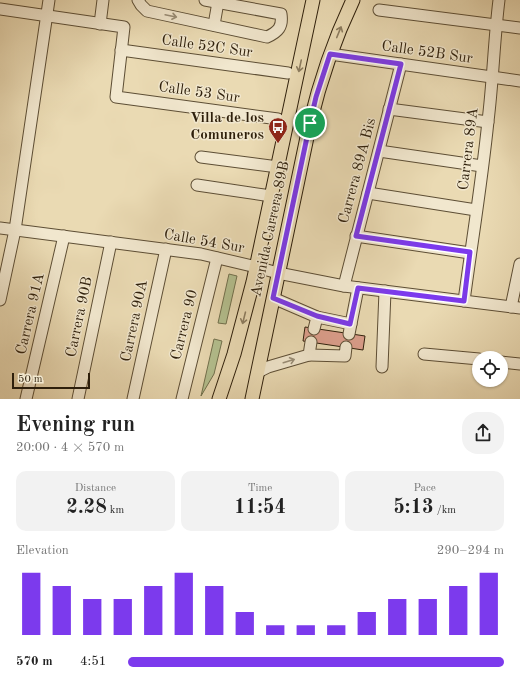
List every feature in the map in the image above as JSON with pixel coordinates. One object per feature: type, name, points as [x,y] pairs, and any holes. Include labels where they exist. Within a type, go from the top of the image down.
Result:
[{"type":"main road","name":"Avenida Carrera 89B","points":[[219,399],[224,388],[234,354],[256,267],[313,0]]},
{"type":"main road","name":"Avenida Carrera 89B","points":[[252,399],[316,97],[330,54],[352,0]]},
{"type":"street","points":[[0,300],[15,230],[49,0]]},
{"type":"street","points":[[100,24],[104,0]]},
{"type":"street","points":[[138,0],[147,11],[267,36],[275,33],[282,20],[282,14],[258,5],[205,0]]},
{"type":"street","name":"Carrera 89A","points":[[464,301],[488,122],[499,0]]},
{"type":"street","points":[[214,25],[218,2]]},
{"type":"street","points":[[379,10],[520,28]]},
{"type":"street","points":[[0,12],[47,16],[124,27],[121,50]]},
{"type":"street","name":"Calle 52C Sur","points":[[121,50],[288,73]]},
{"type":"street","name":"Calle 53 Sur","points":[[121,50],[116,97],[278,119]]},
{"type":"street","name":"Calle 52B Sur","points":[[330,54],[520,81]]},
{"type":"street","name":"Carrera 89A Bis","points":[[344,286],[401,64]]},
{"type":"street","points":[[389,109],[488,122]]},
{"type":"street","points":[[379,150],[482,166]]},
{"type":"street","points":[[201,157],[278,167]]},
{"type":"street","points":[[197,185],[272,196]]},
{"type":"street","points":[[368,193],[476,210]]},
{"type":"street","name":"Calle 54 Sur","points":[[0,228],[201,254],[278,273],[344,286],[515,307]]},
{"type":"street","name":"Carrera 91A","points":[[26,399],[64,236]]},
{"type":"street","points":[[356,236],[470,252]]},
{"type":"street","name":"Carrera 90B","points":[[78,399],[111,242]]},
{"type":"street","name":"Carrera 90A","points":[[134,399],[166,249]]},
{"type":"street","name":"Carrera 90","points":[[182,399],[217,258]]},
{"type":"street","points":[[515,307],[520,264]]},
{"type":"street","points":[[273,298],[350,329],[358,288]]},
{"type":"street","points":[[382,367],[385,291]]},
{"type":"street","points":[[314,329],[317,316]]},
{"type":"street","points":[[309,355],[312,342]]},
{"type":"street","points":[[258,372],[268,367],[309,355],[345,356],[346,347]]},
{"type":"street","points":[[424,354],[472,358]]},
{"type":"street","points":[[508,363],[520,364]]},
{"type":"green space","points":[[229,274],[237,276],[226,324],[218,323]]},
{"type":"green space","points":[[214,339],[222,341],[214,374],[201,396]]},
{"type":"building","points":[[305,327],[365,336],[363,350],[303,341]]},
{"type":"place","name":"Villa de los Comuneros","points":[[278,144]]},
{"type":"route","points":[[330,54],[401,64],[356,236],[470,252],[464,301],[358,288],[350,324],[317,316],[273,298],[310,123],[316,97],[330,54]]}]
